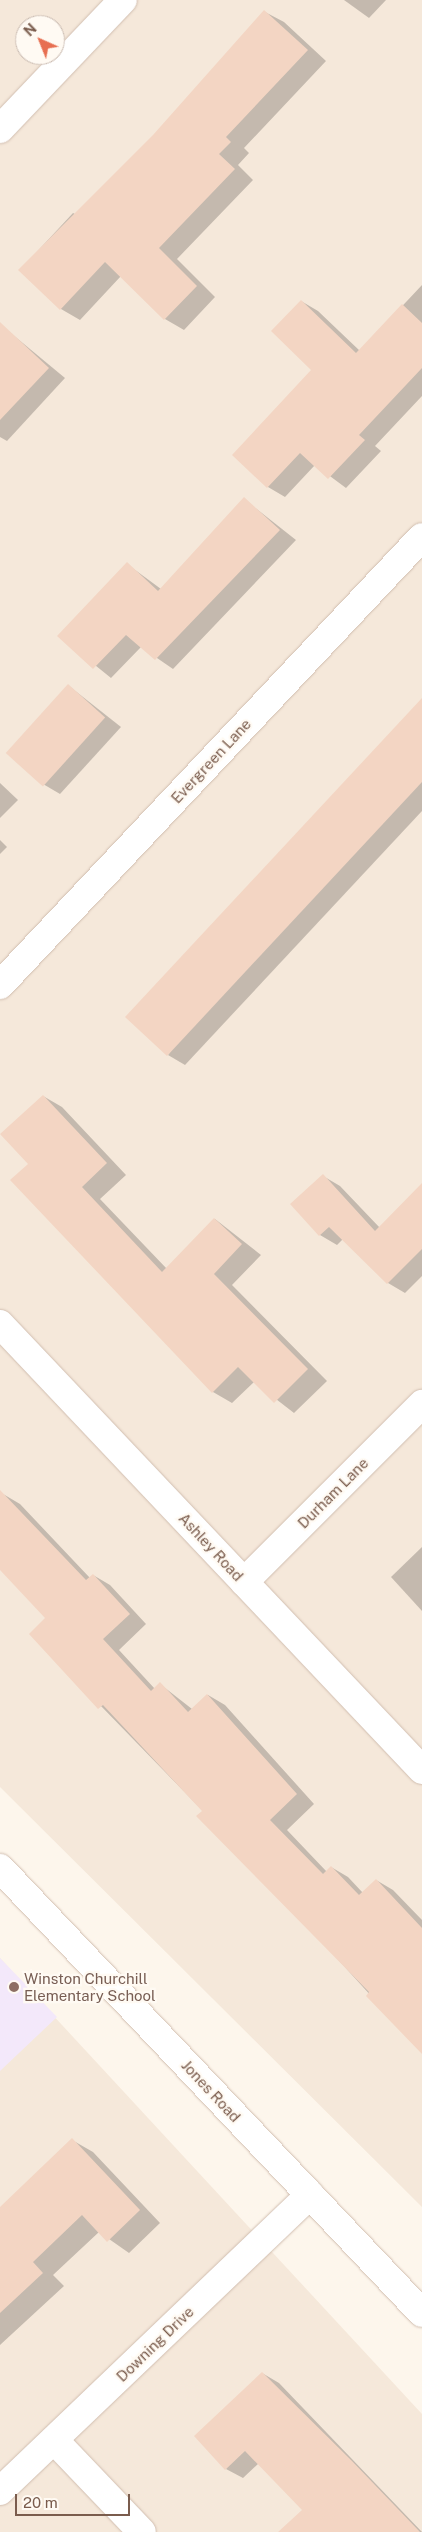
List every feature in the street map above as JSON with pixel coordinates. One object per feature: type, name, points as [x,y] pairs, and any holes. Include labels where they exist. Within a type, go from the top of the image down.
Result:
[{"type":"street","points":[[0,129],[123,0]]},
{"type":"street","name":"Evergreen Lane","points":[[0,986],[422,536]]},
{"type":"street","name":"Ashley Road","points":[[0,1324],[422,1770]]},
{"type":"street","name":"Durham Lane","points":[[244,1582],[422,1404]]},
{"type":"street","name":"Jones Road","points":[[0,1868],[422,2313]]},
{"type":"street","name":"Downing Drive","points":[[0,2491],[310,2195]]},
{"type":"street","points":[[54,2440],[142,2532]]},
{"type":"shaded area","points":[[0,0],[422,0],[422,2207],[0,1787]]},
{"type":"shaded area","points":[[0,1958],[422,2414],[422,2532],[0,2532]]},
{"type":"shaded area","name":"Winston Churchill Elementary School","points":[[0,1958],[57,2017],[0,2071]]},
{"type":"building","points":[[264,10],[308,50],[226,137],[231,142],[219,154],[235,169],[159,248],[197,286],[164,320],[105,262],[60,310],[18,270],[153,135]]},
{"type":"building","points":[[301,300],[356,353],[402,304],[422,323],[422,368],[359,435],[365,440],[328,479],[300,453],[267,488],[232,455],[311,370],[271,331]]},
{"type":"building","points":[[0,322],[49,368],[0,420]]},
{"type":"building","points":[[244,497],[280,530],[155,660],[126,635],[93,669],[57,636],[127,562],[158,591]]},
{"type":"building","points":[[68,684],[105,717],[43,787],[6,753]]},
{"type":"building","points":[[422,698],[422,782],[167,1056],[125,1017]]},
{"type":"building","points":[[43,1095],[107,1163],[82,1187],[162,1272],[214,1218],[242,1244],[214,1274],[308,1369],[274,1403],[238,1367],[212,1393],[10,1180],[28,1164],[0,1134]]},
{"type":"building","points":[[323,1174],[375,1231],[422,1183],[422,1249],[387,1284],[329,1227],[319,1236],[290,1204]]},
{"type":"building","points":[[0,1490],[86,1580],[93,1574],[130,1614],[103,1639],[151,1691],[160,1682],[188,1712],[207,1694],[297,1794],[270,1820],[323,1874],[331,1866],[359,1895],[376,1879],[422,1928],[422,2054],[366,1996],[369,1992],[196,1816],[202,1811],[103,1705],[98,1709],[29,1634],[45,1618],[0,1570]]},
{"type":"building","points":[[72,2138],[140,2210],[107,2242],[82,2215],[33,2262],[43,2273],[0,2313],[0,2207]]},
{"type":"building","points":[[262,2372],[352,2461],[420,2532],[278,2532],[302,2510],[245,2451],[225,2470],[194,2436]]},
{"type":"place","name":"Winston Churchill Elementary School","points":[[14,1987]]}]
